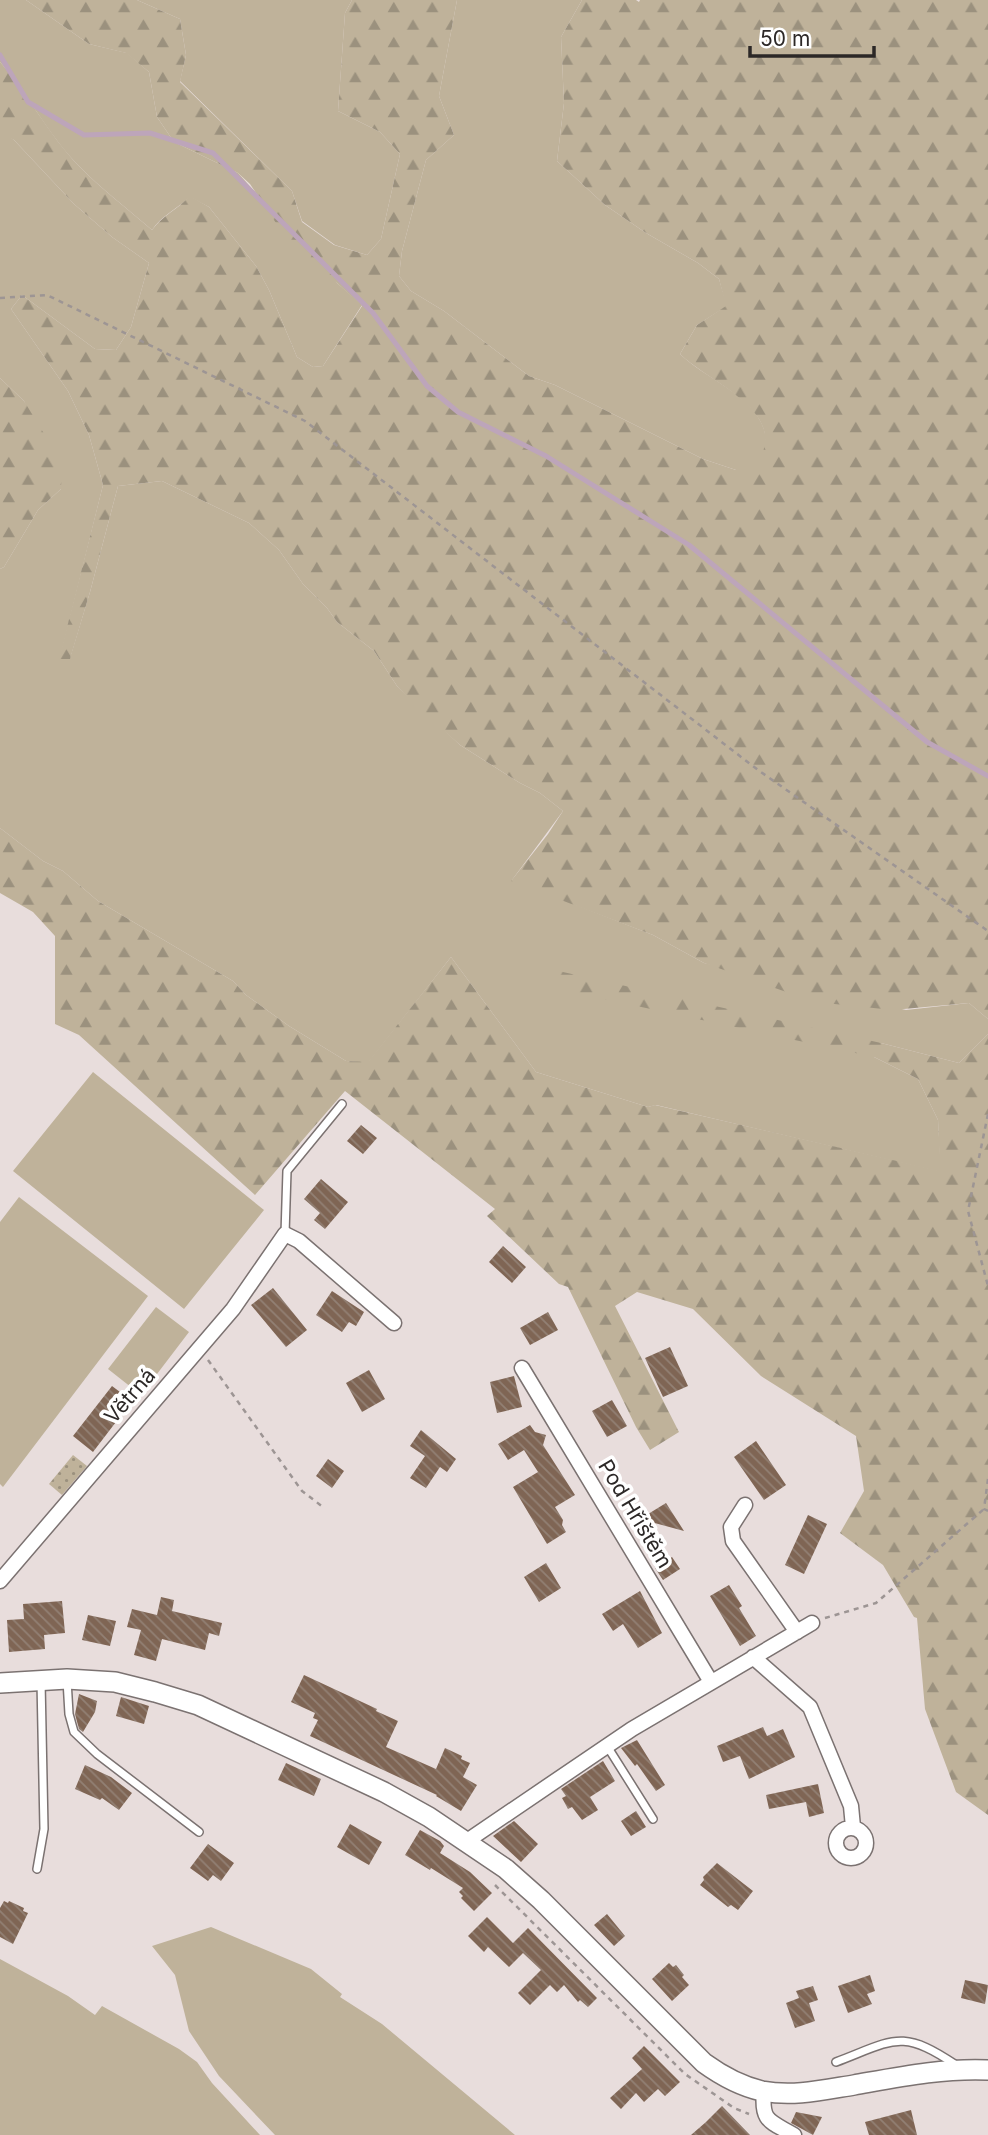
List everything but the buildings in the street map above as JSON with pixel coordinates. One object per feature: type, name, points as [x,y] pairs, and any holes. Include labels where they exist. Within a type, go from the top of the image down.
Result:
[{"type":"street","points":[[285,1234],[299,1241],[394,1323]]},
{"type":"street","name":"Větrná","points":[[0,1581],[233,1309],[285,1234]]},
{"type":"street","name":"Pod Hřištěm","points":[[522,1368],[711,1682]]},
{"type":"street","points":[[745,1505],[731,1527],[733,1541],[797,1632]]},
{"type":"street","points":[[467,1842],[607,1746],[812,1623]]},
{"type":"street","points":[[753,1657],[810,1707],[851,1806],[853,1827]]},
{"type":"street","points":[[0,1683],[67,1679],[116,1682],[198,1706],[384,1792],[429,1817],[506,1869],[541,1900],[704,2063],[732,2081],[764,2092],[811,2092],[937,2071],[988,2070]]},
{"type":"street","points":[[764,2092],[762,2109],[766,2116],[794,2135]]},
{"type":"lane","points":[[285,1234],[287,1171],[342,1104]]},
{"type":"lane","points":[[67,1679],[69,1714],[74,1732],[97,1754],[199,1832]]},
{"type":"lane","points":[[37,1870],[44,1829],[41,1680]]},
{"type":"lane","points":[[607,1746],[653,1819]]},
{"type":"lane","points":[[836,2062],[891,2041],[907,2040],[932,2049],[963,2069]]},
{"type":"path","points":[[0,298],[47,295],[305,421],[758,770],[988,931]]},
{"type":"path","points":[[988,1114],[968,1211],[988,1286]]},
{"type":"path","points":[[200,1349],[302,1491],[323,1507]]},
{"type":"path","points":[[812,1623],[876,1603],[986,1510],[988,1479]]},
{"type":"green space","points":[[0,0],[26,0],[89,44],[127,53],[149,72],[157,117],[174,142],[238,173],[337,283],[362,305],[323,366],[313,367],[297,357],[256,266],[209,207],[190,197],[152,230],[96,183],[68,154],[0,62]]},
{"type":"green space","points":[[26,0],[137,0],[180,19],[186,55],[180,82],[292,191],[302,222],[334,245],[367,255],[381,239],[400,154],[380,132],[338,111],[345,13],[352,0],[457,0],[439,96],[454,135],[426,160],[402,251],[399,276],[411,291],[444,311],[529,376],[555,385],[703,459],[736,470],[753,470],[764,450],[764,432],[758,417],[729,390],[680,354],[697,325],[726,306],[719,279],[605,205],[557,161],[564,103],[561,37],[582,0],[988,0],[988,1019],[969,1003],[893,1010],[815,1002],[704,963],[653,935],[511,881],[563,811],[540,793],[460,745],[425,714],[397,686],[374,651],[337,622],[303,584],[279,550],[249,523],[162,481],[118,486],[70,659],[59,659],[103,485],[89,435],[68,391],[11,309],[22,295],[95,349],[116,350],[131,327],[149,263],[112,237],[74,204],[14,140],[0,133],[0,62],[79,166],[152,230],[190,196],[209,207],[256,266],[297,357],[313,367],[323,366],[362,306],[337,283],[298,256],[250,184],[238,173],[174,142],[157,117],[149,72],[126,53],[89,44]]},
{"type":"green space","points":[[137,0],[352,0],[345,13],[338,111],[380,132],[400,154],[381,239],[367,255],[335,245],[302,221],[292,191],[180,81],[186,55],[180,19]]},
{"type":"green space","points":[[457,0],[582,0],[561,37],[564,103],[557,161],[605,205],[719,279],[727,306],[697,325],[680,354],[736,395],[759,419],[765,434],[765,451],[754,470],[736,470],[703,459],[555,385],[529,376],[444,311],[411,291],[399,276],[402,251],[426,160],[454,135],[439,96]]},
{"type":"green space","points":[[3,132],[14,140],[74,204],[112,237],[149,263],[131,327],[116,350],[95,349],[22,295],[11,309],[68,391],[89,435],[103,485],[60,658],[70,658],[118,486],[162,481],[249,523],[279,550],[303,584],[337,622],[374,651],[397,686],[460,745],[540,793],[563,811],[512,880],[653,935],[704,963],[906,1010],[969,1003],[988,1019],[988,1034],[959,1063],[881,1043],[874,1057],[918,1079],[938,1120],[941,1172],[656,1105],[648,1107],[536,1072],[451,957],[368,1063],[346,1061],[289,1026],[246,995],[233,981],[98,901],[63,871],[43,861],[0,828],[0,569],[4,567],[38,510],[61,489],[24,401],[0,378],[0,133]]},
{"type":"green space","points":[[0,378],[24,401],[62,463],[61,489],[38,510],[4,567],[0,569]]},
{"type":"green space","points":[[0,828],[43,861],[63,871],[98,901],[233,981],[246,995],[289,1026],[346,1061],[368,1062],[451,957],[536,1072],[648,1107],[655,1105],[940,1171],[938,1120],[918,1079],[874,1057],[553,988],[554,970],[959,1063],[988,1034],[988,1815],[956,1792],[925,1709],[917,1618],[883,1565],[840,1533],[864,1491],[856,1436],[761,1376],[693,1309],[637,1292],[615,1306],[679,1432],[650,1450],[636,1427],[568,1287],[559,1284],[487,1216],[495,1209],[345,1091],[255,1195],[79,1035],[55,1024],[55,936],[33,912],[0,893]]},
{"type":"green space","points":[[93,1072],[264,1210],[184,1309],[13,1171]]},
{"type":"green space","points":[[19,1197],[148,1296],[3,1487],[0,1484],[0,1222]]},
{"type":"green space","points":[[156,1307],[189,1332],[141,1395],[108,1369]]},
{"type":"green space","points":[[73,1455],[87,1466],[62,1495],[49,1484]]},
{"type":"green space","points":[[211,1927],[311,1969],[342,1994],[340,1997],[382,2024],[515,2135],[275,2135],[219,2076],[189,2031],[175,1975],[152,1946]]},
{"type":"green space","points":[[0,1959],[68,1996],[95,2015],[102,2006],[179,2049],[197,2062],[212,2083],[260,2135],[0,2135]]},
{"type":"waterway","points":[[0,55],[28,102],[84,135],[150,133],[213,153],[373,313],[427,386],[458,412],[546,456],[689,545],[927,742],[988,776]]}]
